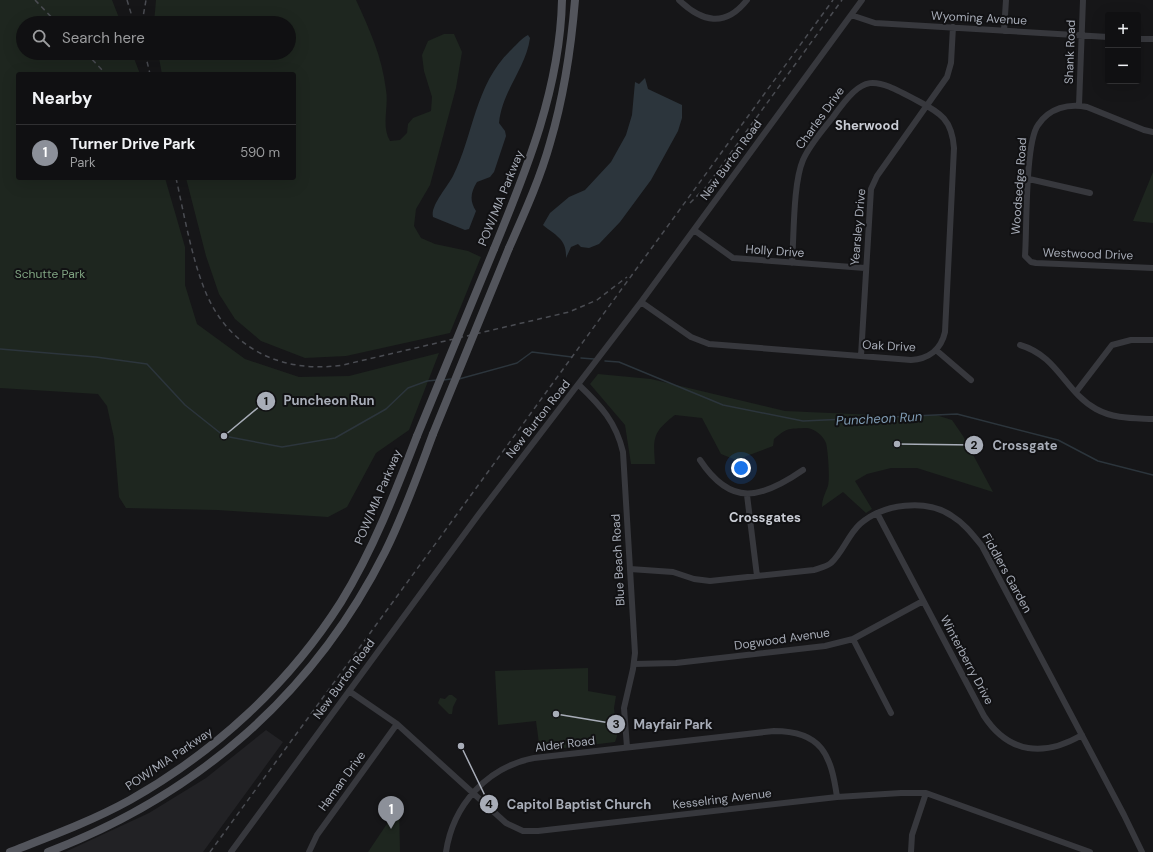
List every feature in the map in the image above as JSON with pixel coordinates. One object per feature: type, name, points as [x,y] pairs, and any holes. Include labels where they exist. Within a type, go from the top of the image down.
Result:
[{"type":"main road","name":"POW/MIA Parkway","points":[[10,852],[68,830],[136,797],[207,750],[255,708],[302,655],[341,601],[376,537],[527,169],[539,132],[557,52],[562,0]]},
{"type":"main road","points":[[48,852],[123,819],[182,785],[236,744],[285,698],[336,633],[365,588],[399,523],[433,434],[534,190],[550,144],[568,68],[575,0]]},
{"type":"street","points":[[679,0],[689,10],[710,20],[723,18],[733,13],[747,0]]},
{"type":"street","name":"New Burton Road","points":[[231,852],[479,514],[641,302],[862,0]]},
{"type":"street","points":[[1004,31],[1006,0]]},
{"type":"street","name":"Shank Road","points":[[1079,105],[1083,0]]},
{"type":"street","name":"Wyoming Avenue","points":[[851,15],[875,23],[1105,37]]},
{"type":"street","name":"Yearsley Drive","points":[[861,356],[868,207],[873,181],[943,84],[950,70],[953,28]]},
{"type":"street","points":[[1141,38],[1153,39]]},
{"type":"street","name":"Charles Drive","points":[[792,262],[798,178],[803,160],[850,94],[863,85],[885,84],[928,106]]},
{"type":"street","name":"Woodsedge Road","points":[[1025,256],[1031,144],[1038,124],[1055,110],[1071,105],[1079,105],[1144,130],[1153,132]]},
{"type":"street","points":[[928,106],[947,121],[953,137],[954,148],[945,332],[941,344],[936,350],[971,380]]},
{"type":"street","points":[[1029,179],[1090,192]]},
{"type":"street","name":"Holly Drive","points":[[694,230],[733,258],[865,268]]},
{"type":"street","name":"Westwood Drive","points":[[1025,256],[1031,262],[1036,263],[1153,268]]},
{"type":"street","name":"Oak Drive","points":[[641,302],[691,337],[709,344],[915,360],[927,357],[936,350]]},
{"type":"street","points":[[1076,392],[1112,345],[1131,340],[1153,340]]},
{"type":"street","points":[[1020,345],[1030,348],[1044,356],[1086,402],[1104,413],[1125,418],[1153,419]]},
{"type":"street","name":"Blue Beach Road","points":[[579,385],[603,408],[621,443],[624,465],[634,653],[634,664],[624,708],[627,747]]},
{"type":"street","points":[[700,460],[711,476],[726,488],[747,495],[776,486],[803,470]]},
{"type":"street","points":[[747,495],[757,576]]},
{"type":"street","name":"Fiddlers Garden","points":[[630,569],[673,572],[694,579],[710,581],[814,570],[830,564],[839,555],[849,537],[861,524],[877,514],[902,506],[928,507],[952,515],[967,527],[982,546],[1142,852]]},
{"type":"street","name":"Winterberry Drive","points":[[877,514],[984,716],[993,730],[1006,740],[1020,746],[1039,749],[1055,748],[1082,735]]},
{"type":"street","name":"Dogwood Avenue","points":[[634,664],[676,663],[758,655],[825,646],[853,639],[923,601]]},
{"type":"street","points":[[853,639],[892,713]]},
{"type":"street","name":"Kesselring Avenue","points":[[349,691],[397,724],[510,826],[529,832],[838,797],[926,793],[1090,852]]},
{"type":"street","name":"Haman Drive","points":[[309,852],[317,835],[397,724]]},
{"type":"street","name":"Alder Road","points":[[446,852],[457,816],[463,805],[488,777],[520,761],[627,747],[774,731],[793,732],[808,738],[825,753],[833,767],[838,797]]},
{"type":"street","points":[[911,852],[912,835],[926,793]]},
{"type":"shaded area","points":[[528,35],[530,38],[528,49],[501,111],[499,123],[505,131],[506,136],[494,172],[490,177],[477,182],[473,189],[472,203],[476,211],[469,229],[465,230],[433,217],[434,207],[453,176],[460,160],[476,110],[490,77],[500,62],[520,41]]},
{"type":"shaded area","points":[[645,78],[648,89],[682,105],[682,118],[678,131],[651,180],[620,222],[599,244],[589,248],[581,247],[578,244],[571,247],[566,258],[565,246],[563,242],[543,225],[550,213],[569,197],[585,190],[611,162],[626,135],[632,115],[635,82],[639,84]]},
{"type":"shaded area","points":[[266,730],[283,742],[203,852],[65,852],[149,813],[206,778]]},
{"type":"green space","name":"Schutte Park","points":[[0,0],[112,0],[118,16],[16,16],[16,60],[135,60],[139,72],[16,72],[16,180],[166,180],[185,247],[185,285],[197,324],[245,359],[299,377],[349,376],[439,353],[409,430],[376,453],[347,507],[328,517],[217,510],[126,508],[119,497],[114,438],[107,406],[98,394],[0,388]]},
{"type":"green space","points":[[156,0],[356,0],[371,33],[382,66],[387,96],[386,129],[390,141],[400,140],[407,133],[408,124],[413,118],[431,111],[432,97],[424,71],[422,55],[428,41],[444,34],[454,34],[462,52],[456,88],[430,185],[416,209],[414,226],[421,238],[435,244],[468,251],[481,257],[450,333],[346,356],[305,358],[261,341],[235,319],[219,294],[206,256],[187,180],[296,180],[296,72],[162,72],[159,60],[296,60],[296,16],[155,16]]},
{"type":"green space","points":[[1153,172],[1153,223],[1133,221]]},
{"type":"green space","points":[[598,374],[651,379],[785,411],[898,416],[936,415],[952,420],[963,436],[993,492],[917,468],[891,468],[867,474],[855,481],[872,509],[866,513],[843,492],[822,507],[829,482],[828,464],[826,443],[823,437],[817,432],[807,428],[788,430],[774,439],[773,446],[736,460],[721,454],[702,418],[675,415],[658,431],[654,447],[655,464],[631,464],[625,425],[590,384]]},
{"type":"green space","points":[[588,668],[588,691],[616,696],[614,708],[617,736],[615,742],[540,751],[536,721],[498,725],[495,671]]},
{"type":"green space","points":[[449,695],[452,695],[457,699],[453,707],[452,714],[449,714],[438,703],[440,698],[445,699]]},
{"type":"green space","points":[[399,806],[400,852],[368,852]]},
{"type":"waterway","name":"Puncheon Run","points":[[0,349],[96,357],[147,364],[185,405],[224,436],[282,447],[335,438],[386,409],[408,388],[427,381],[437,380]]},
{"type":"waterway","name":"Puncheon Run","points":[[459,379],[517,363],[532,352],[572,357]]},
{"type":"waterway","name":"Puncheon Run","points":[[581,358],[594,359]]},
{"type":"waterway","name":"Puncheon Run","points":[[605,361],[619,362],[723,405],[803,421],[957,414],[1058,440],[1098,461],[1153,475]]},
{"type":"waterway","name":"Puncheon Run","points":[[443,380],[451,379]]},
{"type":"railway","points":[[35,0],[50,16]]},
{"type":"railway","points":[[127,0],[132,16]]},
{"type":"railway","points":[[143,16],[146,0]]},
{"type":"railway","points":[[210,852],[833,0]]},
{"type":"railway","points":[[690,203],[706,187],[842,0]]},
{"type":"railway","points":[[93,60],[104,72]]},
{"type":"railway","points":[[147,60],[150,72]]},
{"type":"railway","points":[[176,180],[189,237],[201,280],[216,313],[229,330],[244,343],[261,354],[300,366],[321,367],[343,365],[569,312],[597,300],[627,277]]},
{"type":"place","name":"Puncheon Run","points":[[224,436]]},
{"type":"place","name":"Crossgate","points":[[897,444]]},
{"type":"place","name":"Mayfair Park","points":[[556,714]]},
{"type":"place","name":"Capitol Baptist Church","points":[[461,746]]},
{"type":"place","name":"Turner Drive Park","points":[[391,829]]},
{"type":"district","name":"Sherwood","points":[[867,125]]},
{"type":"district","name":"Crossgates","points":[[765,517]]}]
